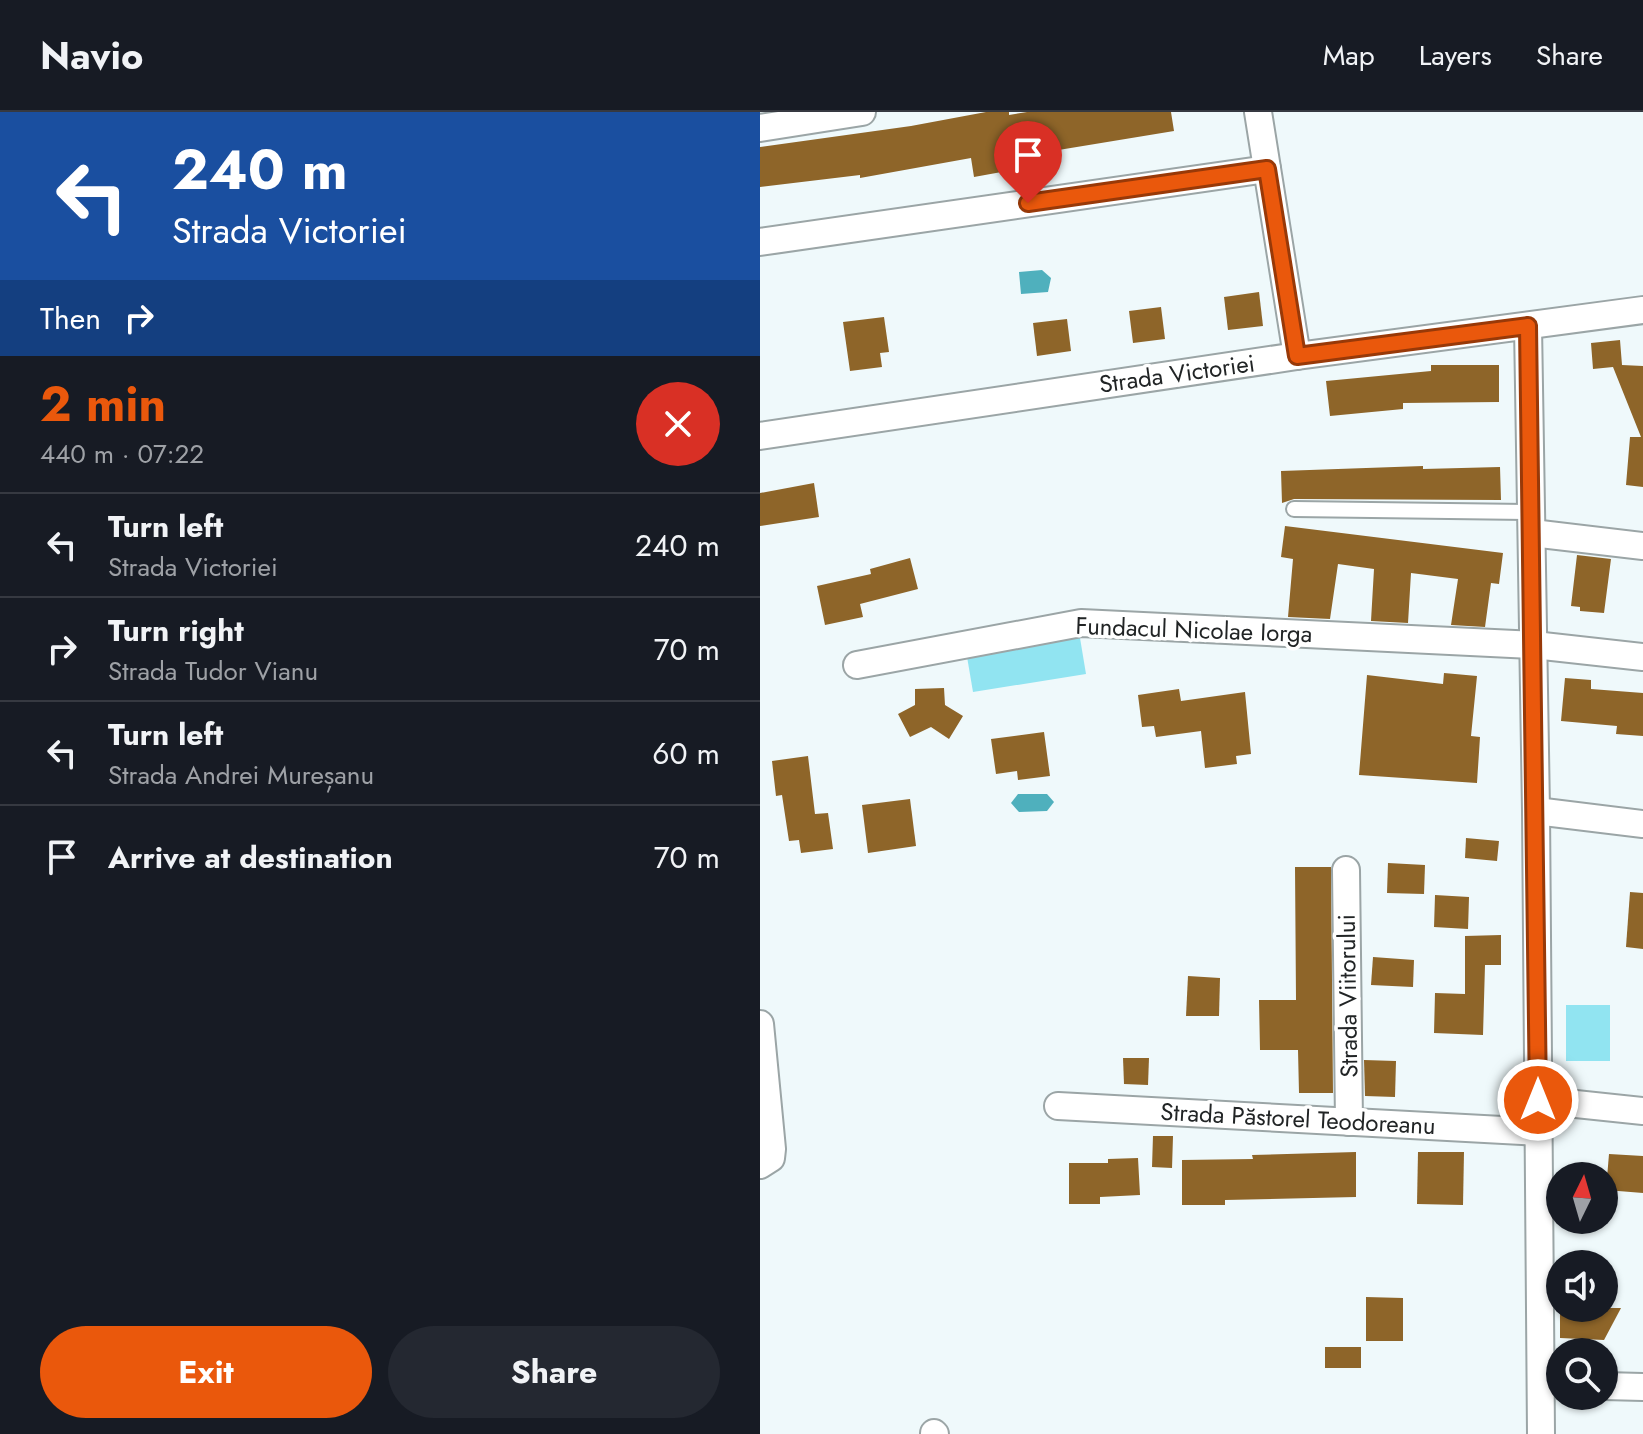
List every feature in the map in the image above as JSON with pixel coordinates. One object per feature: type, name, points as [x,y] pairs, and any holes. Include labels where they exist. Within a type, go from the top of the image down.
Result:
[{"type":"street","points":[[760,128],[862,112]]},
{"type":"street","points":[[1258,112],[1297,356]]},
{"type":"street","points":[[760,242],[1267,169]]},
{"type":"street","name":"Strada Victoriei","points":[[760,436],[1297,356],[1643,310]]},
{"type":"street","points":[[1528,326],[1538,1132],[1548,1338]]},
{"type":"street","points":[[1532,523],[1643,546]]},
{"type":"street","name":"Fundacul Nicolae Iorga","points":[[857,665],[1081,623],[1534,645],[1643,657]]},
{"type":"street","points":[[1536,811],[1643,824]]},
{"type":"street","name":"Strada Viitorului","points":[[1346,870],[1349,1122]]},
{"type":"street","points":[[760,1024],[772,1149],[771,1158],[760,1165]]},
{"type":"street","points":[[1538,1100],[1643,1111]]},
{"type":"street","name":"Strada Păstorel Teodoreanu","points":[[1058,1106],[1538,1132]]},
{"type":"street","points":[[1618,1386],[1643,1387]]},
{"type":"street","points":[[1541,1434],[1546,1406]]},
{"type":"lane","points":[[1294,509],[1532,523]]},
{"type":"shaded area","points":[[1042,270],[1051,278],[1048,292],[1021,294],[1019,272]]},
{"type":"shaded area","points":[[1077,620],[1086,674],[973,692],[964,639]]},
{"type":"shaded area","points":[[1018,794],[1047,794],[1054,802],[1047,811],[1019,812],[1011,803]]},
{"type":"shaded area","points":[[1566,1005],[1610,1005],[1610,1061],[1566,1061]]},
{"type":"building","points":[[986,112],[1009,112],[1009,115],[1027,112],[1171,112],[1174,131],[1016,157],[1018,169],[974,177],[971,158],[860,178],[860,175],[760,187],[760,147]]},
{"type":"building","points":[[1259,292],[1263,326],[1228,330],[1224,297]]},
{"type":"building","points":[[1161,307],[1165,339],[1133,343],[1129,311]]},
{"type":"building","points":[[884,317],[889,352],[880,353],[882,367],[850,371],[843,322]]},
{"type":"building","points":[[1067,319],[1071,351],[1037,356],[1033,323]]},
{"type":"building","points":[[1620,340],[1622,365],[1643,366],[1643,487],[1626,485],[1630,437],[1641,437],[1613,367],[1593,369],[1591,343]]},
{"type":"building","points":[[1431,365],[1499,365],[1499,402],[1403,403],[1403,409],[1330,416],[1326,381],[1431,371]]},
{"type":"building","points":[[1423,466],[1423,469],[1500,467],[1501,500],[1294,499],[1282,503],[1281,471]]},
{"type":"building","points":[[814,483],[819,517],[760,526],[760,493]]},
{"type":"building","points":[[1285,526],[1503,553],[1499,584],[1491,583],[1485,627],[1451,625],[1458,579],[1411,573],[1408,623],[1371,621],[1374,569],[1338,564],[1330,619],[1288,617],[1293,559],[1281,557]]},
{"type":"building","points":[[1577,555],[1611,559],[1604,613],[1580,611],[1580,607],[1571,606]]},
{"type":"building","points":[[910,558],[918,589],[860,604],[863,617],[825,625],[817,586],[871,574],[870,569]]},
{"type":"building","points":[[1444,673],[1477,676],[1471,736],[1480,737],[1477,783],[1359,775],[1367,675],[1443,684]]},
{"type":"building","points":[[1565,678],[1591,680],[1591,689],[1643,693],[1643,736],[1616,734],[1617,726],[1561,721]]},
{"type":"building","points":[[944,688],[945,705],[963,716],[949,739],[931,727],[910,737],[898,714],[915,705],[915,689]]},
{"type":"building","points":[[1179,689],[1181,701],[1245,692],[1251,754],[1236,756],[1237,764],[1205,768],[1201,731],[1156,737],[1154,726],[1142,727],[1138,695]]},
{"type":"building","points":[[1044,732],[1050,776],[1018,780],[1017,771],[996,774],[991,739]]},
{"type":"building","points":[[808,756],[815,814],[828,813],[833,849],[801,853],[799,840],[789,841],[782,795],[776,796],[772,761]]},
{"type":"building","points":[[910,799],[916,846],[868,853],[862,805]]},
{"type":"building","points":[[1466,838],[1499,841],[1497,861],[1465,858]]},
{"type":"building","points":[[1388,863],[1425,865],[1424,894],[1387,893]]},
{"type":"building","points":[[1295,867],[1331,867],[1333,1093],[1299,1093],[1298,1050],[1260,1050],[1259,1000],[1296,1000]]},
{"type":"building","points":[[1630,892],[1643,893],[1643,949],[1626,947]]},
{"type":"building","points":[[1435,895],[1469,897],[1468,929],[1434,927]]},
{"type":"building","points":[[1501,935],[1501,965],[1485,965],[1483,1035],[1434,1033],[1435,993],[1465,994],[1465,936]]},
{"type":"building","points":[[1373,957],[1414,960],[1413,987],[1371,985]]},
{"type":"building","points":[[1188,976],[1220,978],[1219,1016],[1186,1016]]},
{"type":"building","points":[[1123,1058],[1149,1058],[1148,1085],[1124,1084]]},
{"type":"building","points":[[1364,1060],[1396,1061],[1395,1097],[1365,1096]]},
{"type":"building","points":[[1153,1136],[1173,1136],[1172,1168],[1152,1167]]},
{"type":"building","points":[[1356,1152],[1356,1197],[1225,1200],[1225,1205],[1182,1205],[1182,1160]]},
{"type":"building","points":[[1418,1152],[1464,1152],[1463,1205],[1417,1204]]},
{"type":"building","points":[[1609,1154],[1643,1156],[1643,1193],[1618,1191],[1618,1162],[1608,1162]]},
{"type":"building","points":[[1138,1158],[1140,1195],[1100,1197],[1100,1204],[1069,1204],[1069,1163],[1108,1163],[1108,1159]]},
{"type":"building","points":[[1366,1297],[1403,1298],[1403,1341],[1366,1341]]},
{"type":"building","points":[[1560,1322],[1614,1322],[1605,1338],[1560,1338]]},
{"type":"building","points":[[1325,1347],[1361,1347],[1361,1368],[1325,1368]]},
{"type":"route","points":[[1028,203],[1267,169],[1297,356],[1528,326],[1538,1100]]}]
